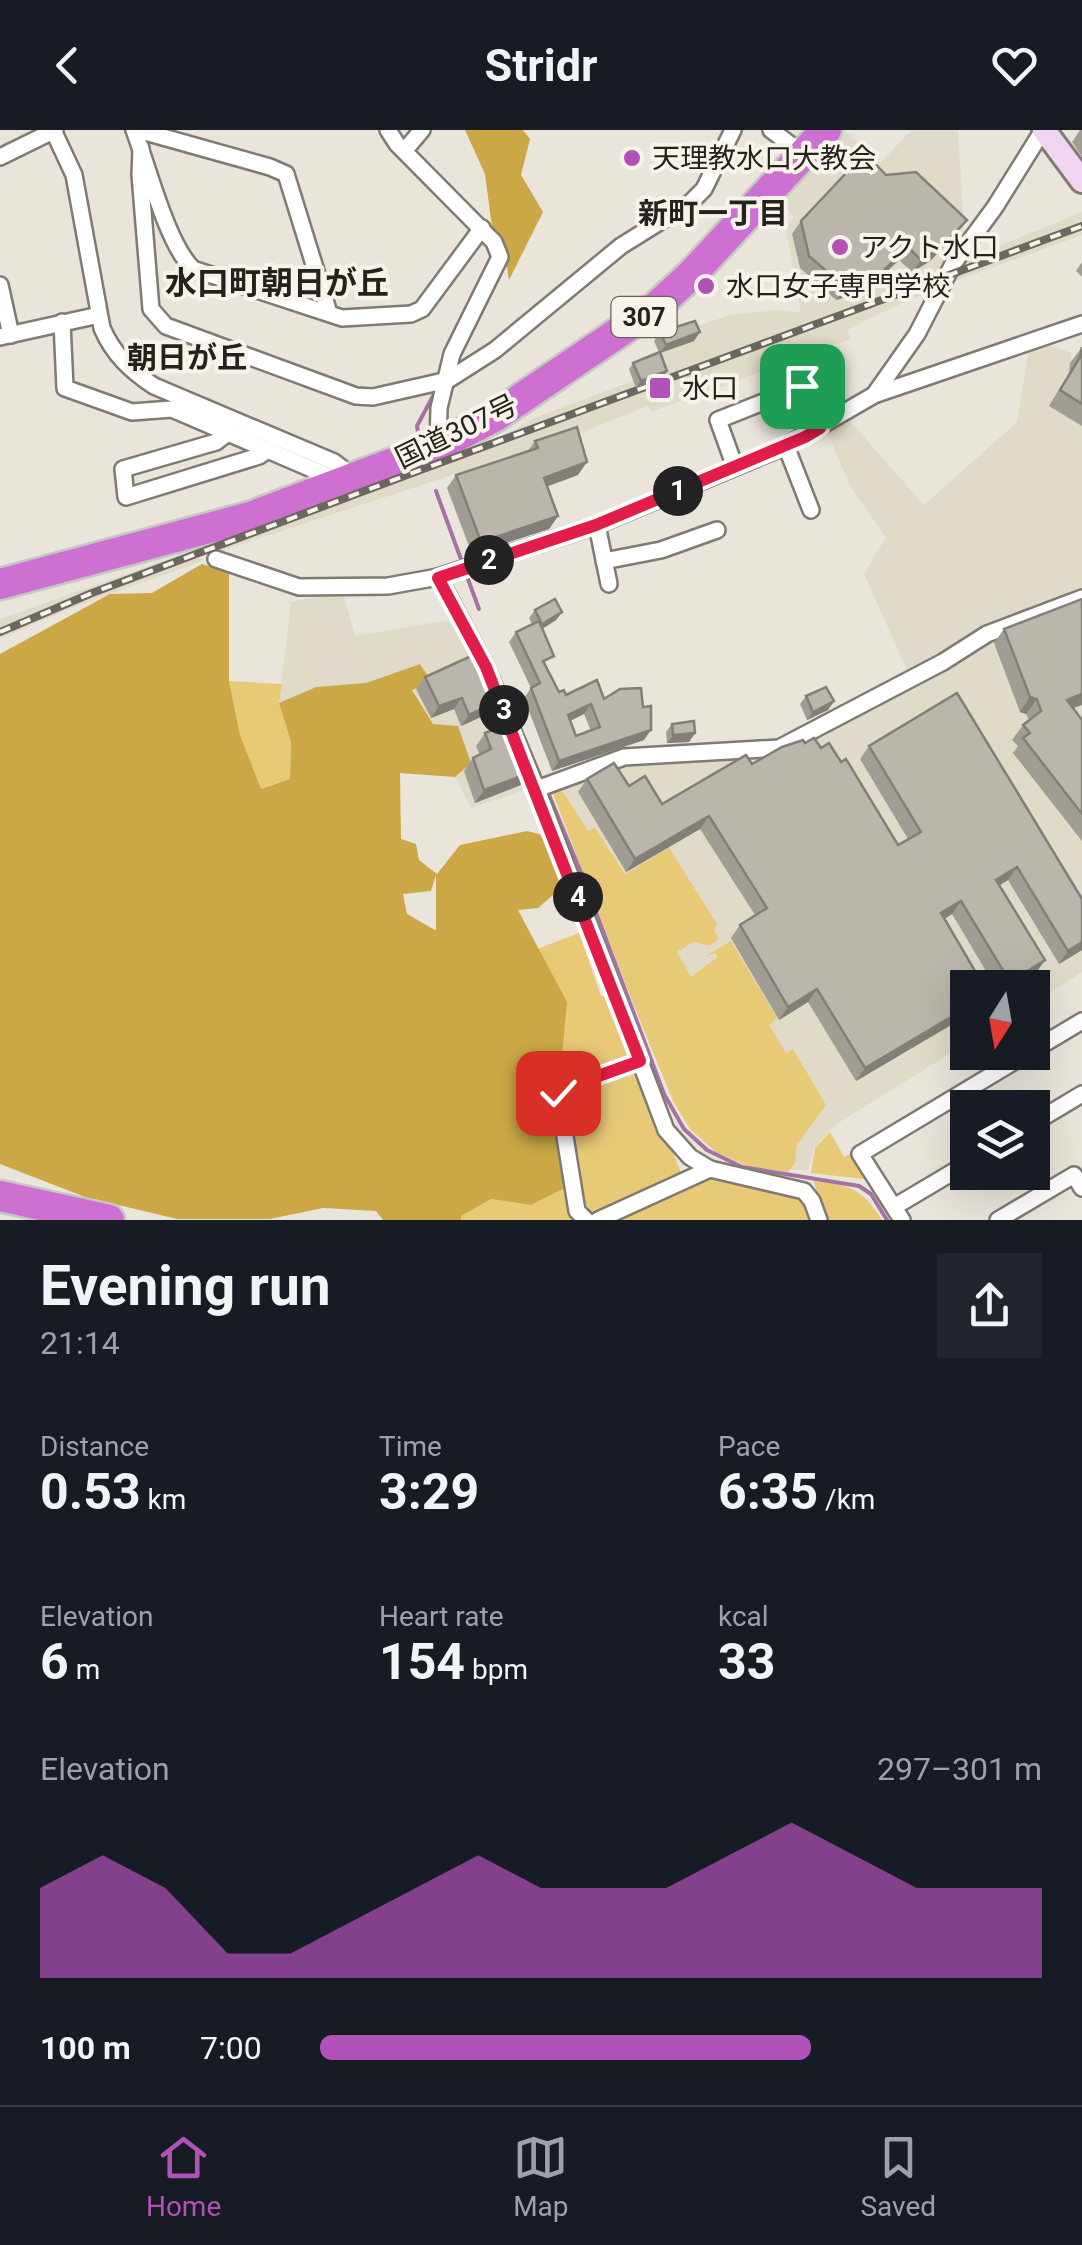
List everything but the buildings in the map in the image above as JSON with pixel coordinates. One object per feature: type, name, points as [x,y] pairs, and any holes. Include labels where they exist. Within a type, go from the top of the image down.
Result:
[{"type":"highway","name":"国道307号","points":[[0,584],[250,518],[438,446],[522,400],[656,308],[826,130]]},
{"type":"highway","points":[[0,1196],[109,1220]]},
{"type":"highway","points":[[0,1215],[20,1220]]},
{"type":"main road","points":[[1043,130],[1082,181]]},
{"type":"street","points":[[0,158],[54,130],[74,175],[98,315],[107,340],[137,375],[199,406],[334,462],[354,478]]},
{"type":"street","points":[[136,130],[178,250],[193,269],[329,313],[353,319],[411,314],[422,309],[482,228]]},
{"type":"street","points":[[136,130],[286,174],[329,313]]},
{"type":"street","points":[[388,130],[482,228],[498,250],[498,266],[452,354],[440,408],[438,446]]},
{"type":"street","points":[[404,150],[422,130]]},
{"type":"street","points":[[141,148],[151,309],[166,326],[356,396],[374,397],[448,380],[508,340],[621,246],[690,203],[704,189],[733,130]]},
{"type":"street","points":[[770,130],[802,154]]},
{"type":"street","points":[[874,395],[917,334],[953,264],[995,207],[1043,130]]},
{"type":"street","points":[[0,285],[6,336],[98,315]]},
{"type":"street","points":[[62,322],[65,388],[132,412],[172,409],[328,476],[354,478]]},
{"type":"street","points":[[216,559],[299,586],[388,586],[438,578],[596,525],[786,446],[874,395],[1082,324]]},
{"type":"street","points":[[735,467],[718,420],[802,386],[820,428]]},
{"type":"street","points":[[228,433],[216,442],[123,469],[126,497],[259,456],[269,449]]},
{"type":"street","points":[[786,446],[811,510]]},
{"type":"street","points":[[596,525],[609,584]]},
{"type":"street","points":[[604,561],[660,550],[717,530]]},
{"type":"street","points":[[438,578],[486,667],[537,789],[666,1130],[674,1143],[710,1169],[804,1191],[819,1220]]},
{"type":"street","points":[[537,789],[624,757],[779,748],[943,662],[987,634],[1082,598]]},
{"type":"street","points":[[1050,1040],[1082,1021]]},
{"type":"street","points":[[586,1220],[577,1211],[558,1093],[640,1061]]},
{"type":"street","points":[[950,1175],[898,1213],[860,1154],[1001,1070]]},
{"type":"street","points":[[1050,1113],[1082,1094]]},
{"type":"street","points":[[598,1220],[710,1169]]},
{"type":"street","points":[[998,1220],[1079,1177]]},
{"type":"shaded area","points":[[465,130],[523,130],[530,139],[521,175],[543,212],[509,280],[504,249],[492,227],[485,174]]},
{"type":"shaded area","points":[[836,130],[844,130],[880,163],[912,130],[958,130],[965,244],[952,265],[1082,212],[1082,235],[939,287],[870,318],[847,330],[851,339],[651,412],[648,406],[583,432],[212,554],[193,547],[497,439],[536,417],[633,381],[629,369],[659,354],[654,341],[730,315],[779,310],[801,313],[786,229],[794,217],[774,193]]},
{"type":"shaded area","points":[[1052,346],[1072,353],[1067,383],[1082,392],[1082,593],[988,628],[908,672],[864,574],[886,537],[851,488],[827,432],[849,420],[924,505],[1017,422],[1029,347]]},
{"type":"shaded area","points":[[182,554],[205,560],[74,607],[0,639],[0,619]]},
{"type":"shaded area","points":[[202,564],[229,572],[229,681],[240,735],[261,789],[290,779],[291,742],[279,703],[316,687],[366,683],[420,664],[432,682],[412,690],[433,724],[458,726],[471,763],[455,777],[400,773],[401,839],[416,844],[419,860],[437,874],[460,845],[527,831],[550,837],[567,883],[538,908],[518,910],[567,1002],[559,1088],[567,1187],[531,1205],[491,1199],[461,1216],[461,1220],[383,1220],[376,1211],[323,1208],[270,1219],[177,1219],[85,1197],[0,1164],[0,654],[110,594],[152,593]],"holes":[[[436,875],[436,930],[407,914],[403,894],[431,891]]]},
{"type":"shaded area","points":[[343,592],[355,636],[455,619],[481,668],[532,788],[471,808],[455,777],[470,763],[433,724],[412,689],[420,664],[366,683],[316,687],[279,703],[291,602]]},
{"type":"shaded area","points":[[1082,603],[1082,972],[1050,992],[1050,970],[950,970],[950,1054],[835,1125],[814,1148],[808,1171],[750,1164],[662,1072],[557,790],[626,763],[759,757],[795,747],[886,701],[1006,631]]},
{"type":"shaded area","points":[[229,681],[282,684],[279,703],[291,742],[290,779],[260,789],[240,735]]},
{"type":"shaded area","points":[[552,791],[563,792],[588,831],[595,828],[625,874],[669,848],[717,924],[714,931],[719,938],[710,946],[693,942],[677,952],[691,977],[718,957],[715,953],[704,957],[731,941],[777,1018],[769,1025],[786,1053],[793,1049],[826,1105],[797,1145],[795,1163],[788,1172],[750,1167],[717,1153],[690,1129],[673,1101],[632,1001]]},
{"type":"shaded area","points":[[579,933],[601,996],[611,996],[635,1060],[560,1088],[537,949]]},
{"type":"shaded area","points":[[637,1064],[682,1175],[597,1219],[582,1217],[563,1090]]},
{"type":"shaded area","points":[[830,1132],[844,1157],[852,1153],[865,1174],[864,1179],[811,1173],[815,1148]]},
{"type":"shaded area","points":[[701,1176],[742,1180],[791,1192],[810,1204],[815,1220],[613,1220]]},
{"type":"shaded area","points":[[814,1181],[854,1190],[882,1220],[824,1220]]},
{"type":"shaded area","points":[[567,1187],[578,1220],[461,1220],[460,1216],[491,1199],[531,1205]]},
{"type":"waterway","points":[[418,432],[417,426],[433,396]]},
{"type":"waterway","points":[[436,491],[462,562]]},
{"type":"waterway","points":[[465,571],[479,609]]},
{"type":"waterway","points":[[549,795],[664,1094],[684,1129],[707,1150],[742,1167],[859,1186],[871,1194],[887,1220]]},
{"type":"railway","points":[[0,632],[92,593],[1082,226]]},
{"type":"place","name":"天理教水口大教会","points":[[632,158]]},
{"type":"place","name":"アクト水口","points":[[840,247]]},
{"type":"place","name":"水口女子専門学校","points":[[706,286]]},
{"type":"place","name":"水口","points":[[660,388]]},
{"type":"district","name":"新町一丁目","points":[[713,214]]},
{"type":"district","name":"水口町朝日が丘","points":[[277,283]]},
{"type":"district","name":"朝日が丘","points":[[187,358]]},
{"type":"route","points":[[558,1093],[640,1061],[537,789],[486,667],[438,578],[596,525],[805,437],[820,428],[802,386]]}]
